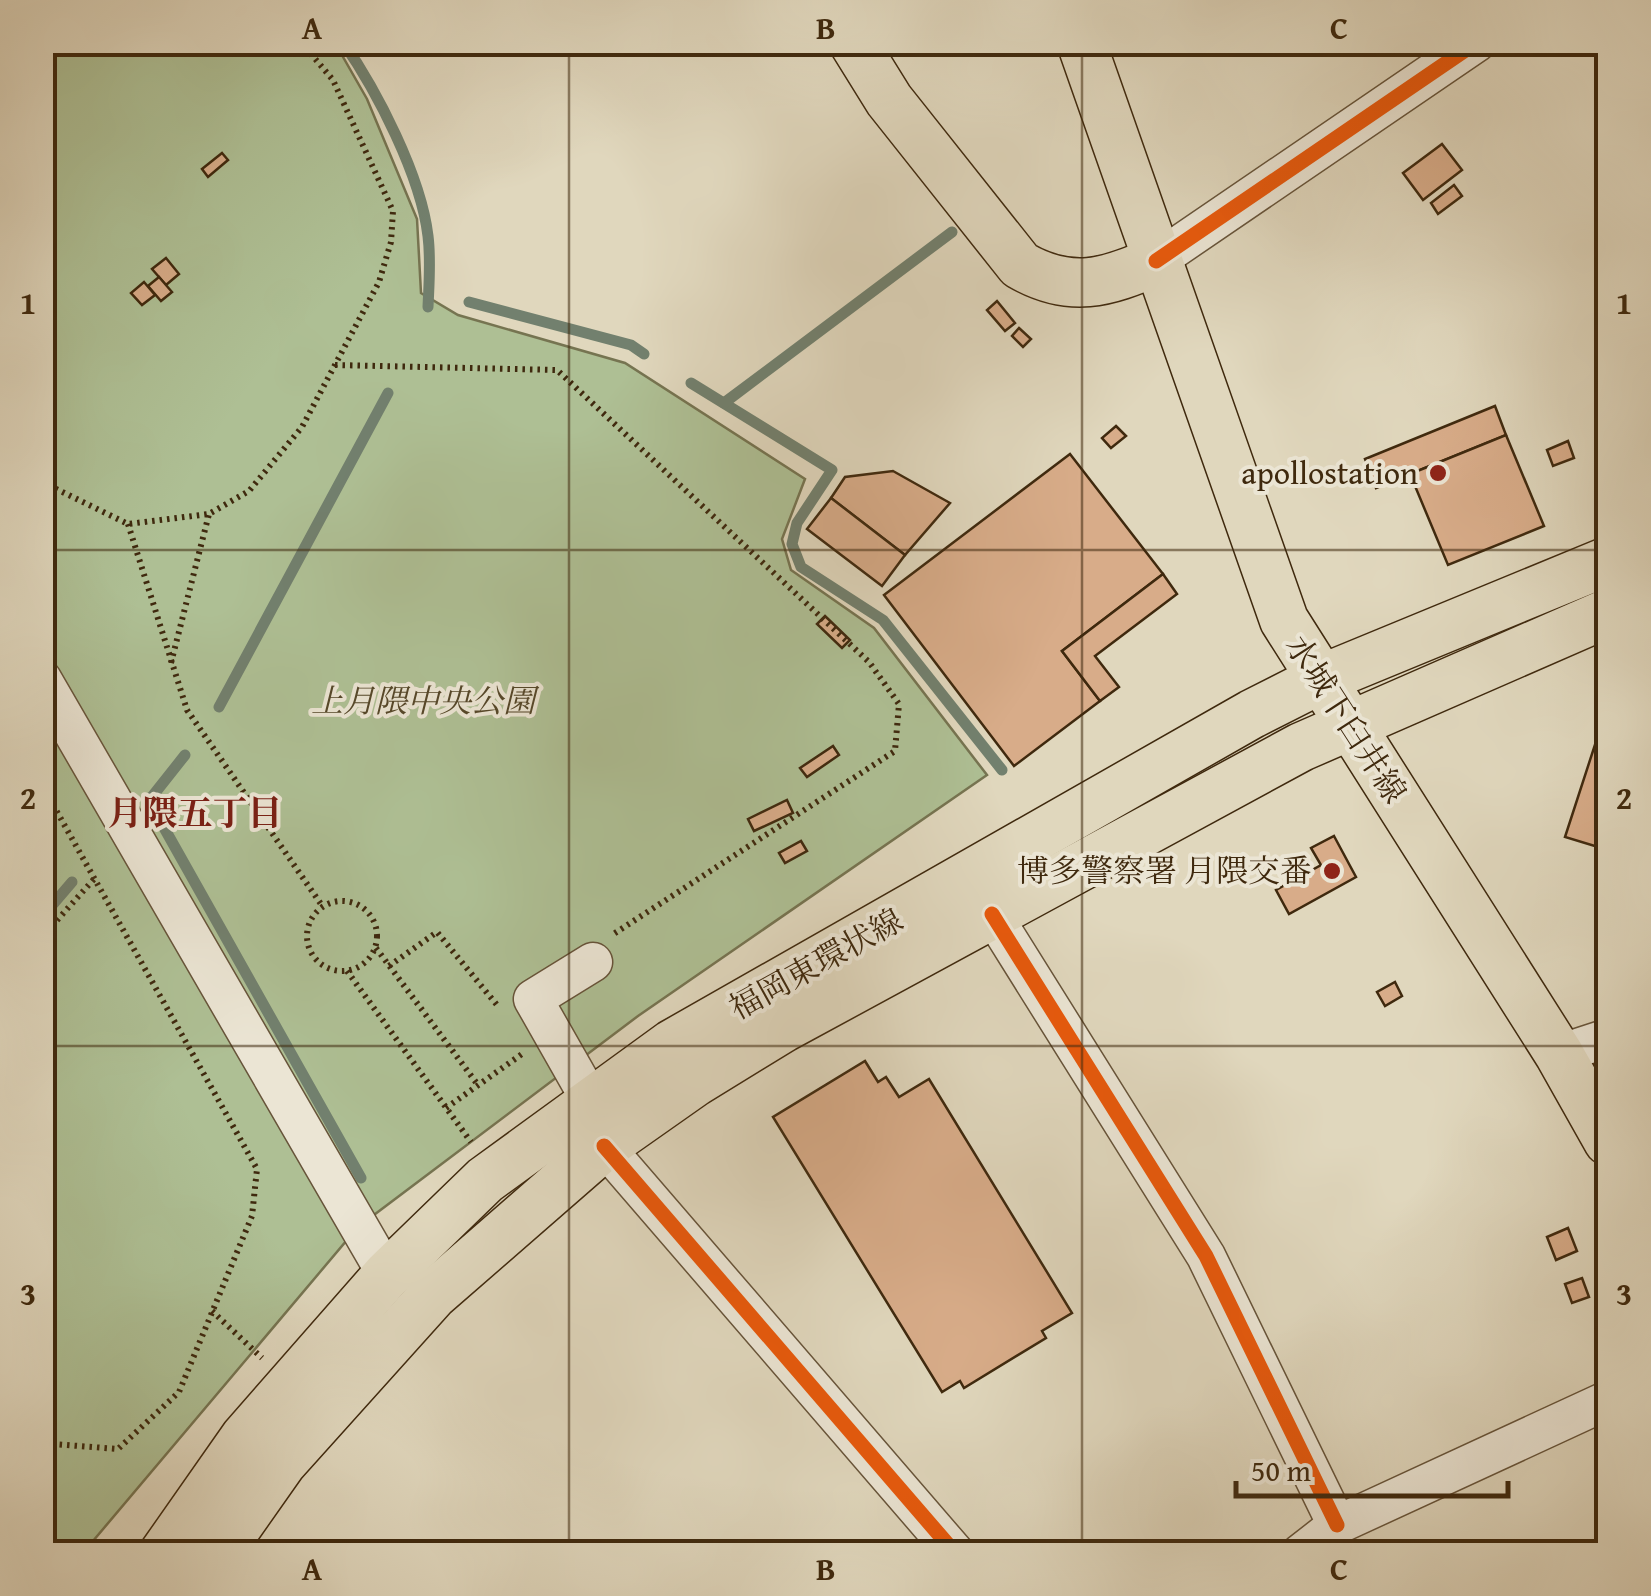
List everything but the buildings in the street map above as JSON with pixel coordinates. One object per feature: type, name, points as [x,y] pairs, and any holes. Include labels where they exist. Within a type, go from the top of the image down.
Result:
[{"type":"main road","points":[[853,42],[919,140],[1020,265],[1047,281],[1109,282],[1156,262]]},
{"type":"main road","name":"水城下臼井線","points":[[1081,42],[1284,620],[1559,1054],[1608,1141]]},
{"type":"main road","name":"福岡東環状線","points":[[163,1554],[245,1436],[387,1276],[485,1180],[672,1044],[1097,800],[1320,680],[1608,561]]},
{"type":"main road","name":"福岡東環状線","points":[[218,1554],[282,1463],[421,1308],[604,1146],[783,1028],[992,914],[1350,724],[1608,613]]},
{"type":"street","points":[[1156,262],[1476,42]]},
{"type":"street","points":[[42,678],[387,1276]]},
{"type":"street","points":[[992,914],[1206,1256],[1337,1524]]},
{"type":"street","points":[[591,1100],[533,998],[596,953]]},
{"type":"street","points":[[1559,1054],[1608,1038]]},
{"type":"street","points":[[604,1146],[956,1554]]},
{"type":"street","points":[[1300,1554],[1337,1524],[1608,1400]]},
{"type":"path","points":[[42,482],[128,524],[209,514],[250,491],[302,427],[379,282],[391,242],[393,211],[333,80],[301,42]]},
{"type":"path","points":[[335,365],[557,370],[869,662],[899,704],[895,751],[596,953]]},
{"type":"path","points":[[170,663],[209,514]]},
{"type":"path","points":[[128,524],[187,710],[322,908]]},
{"type":"path","points":[[42,785],[258,1169],[252,1216],[179,1392],[118,1449],[53,1444],[42,1436]]},
{"type":"path","points":[[42,937],[94,878]]},
{"type":"path","points":[[345,902],[366,911],[377,932],[375,947],[364,964],[347,971],[322,965],[308,947],[309,925],[322,908],[345,902]]},
{"type":"path","points":[[389,966],[437,932],[499,1008],[515,997]]},
{"type":"path","points":[[375,947],[478,1086]]},
{"type":"path","points":[[347,971],[478,1151]]},
{"type":"path","points":[[446,1108],[525,1052]]},
{"type":"path","points":[[212,1311],[268,1363]]},
{"type":"green space","name":"上月隈中央公園","points":[[42,43],[335,43],[367,99],[417,219],[421,293],[458,315],[625,363],[805,479],[782,539],[791,570],[874,628],[987,775],[638,1016],[358,1227],[82,1554],[42,1553]]},
{"type":"waterway","points":[[343,42],[383,109],[417,187],[429,245],[428,307]]},
{"type":"waterway","points":[[724,403],[952,232]]},
{"type":"waterway","points":[[469,302],[631,345],[644,354]]},
{"type":"waterway","points":[[691,383],[832,470],[797,523],[792,544],[801,567],[883,620],[1002,770]]},
{"type":"waterway","points":[[219,707],[388,393]]},
{"type":"waterway","points":[[147,803],[185,755]]},
{"type":"waterway","points":[[149,801],[361,1178]]},
{"type":"waterway","points":[[42,917],[72,882]]},
{"type":"cycle path","points":[[1156,261],[1477,42]]},
{"type":"cycle path","points":[[992,914],[1206,1256],[1337,1525]]},
{"type":"cycle path","points":[[604,1146],[956,1554]]},
{"type":"place","name":"apollostation","points":[[1438,473]]},
{"type":"place","name":"博多警察署 月隈交番","points":[[1332,871]]},
{"type":"district","name":"月隈五丁目","points":[[195,813]]}]
